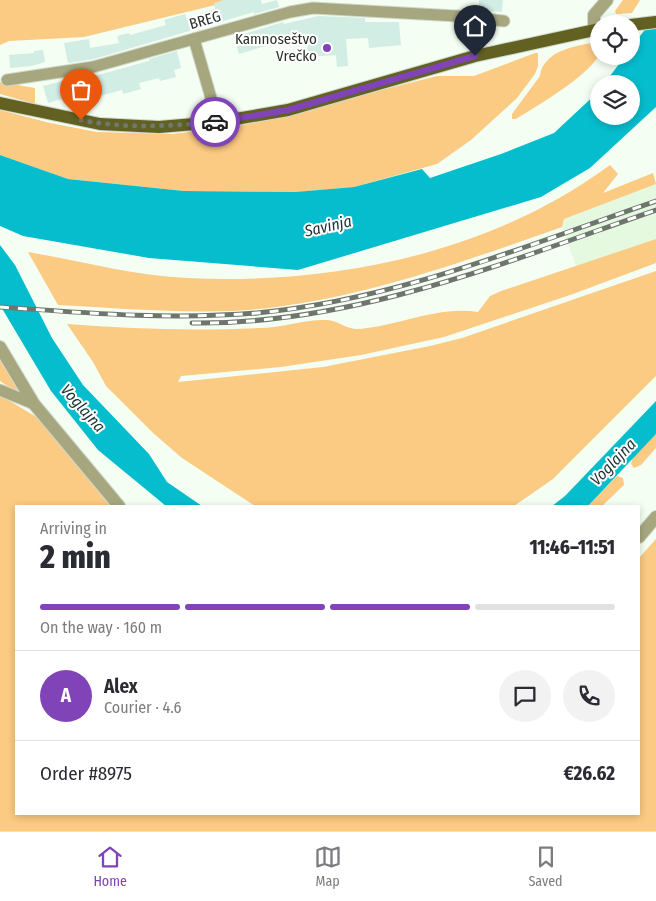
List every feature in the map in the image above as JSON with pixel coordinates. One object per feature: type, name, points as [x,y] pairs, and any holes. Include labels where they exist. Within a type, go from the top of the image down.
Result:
[{"type":"main road","points":[[640,24],[656,22]]},
{"type":"main road","points":[[0,103],[100,124],[159,127],[218,122],[288,110],[475,56],[590,31]]},
{"type":"street","points":[[594,15],[607,0]]},
{"type":"street","name":"BREG","points":[[6,80],[93,67],[290,12],[313,8],[457,16],[504,21]]},
{"type":"street","points":[[194,40],[218,122]]},
{"type":"street","points":[[0,347],[34,404],[118,505]]},
{"type":"street","points":[[0,390],[34,404]]},
{"type":"street","points":[[640,536],[656,517]]},
{"type":"shaded area","points":[[0,0],[236,0],[84,37],[9,41],[0,45]]},
{"type":"shaded area","points":[[623,0],[640,0],[632,13],[616,14],[615,11]]},
{"type":"shaded area","points":[[590,44],[591,65],[549,98],[516,119],[512,119],[512,114],[540,76],[548,60],[563,50]]},
{"type":"shaded area","points":[[538,53],[538,66],[535,74],[517,98],[471,140],[437,164],[354,187],[295,192],[184,191],[68,179],[0,155],[0,110],[50,123],[97,132],[173,134],[243,125],[437,76],[474,76]]},
{"type":"shaded area","points":[[0,82],[35,88],[35,104],[0,94]]},
{"type":"shaded area","points":[[610,165],[618,174],[603,193],[653,173],[656,184],[564,219],[562,227],[482,255],[400,281],[317,301],[232,311],[145,310],[58,305],[28,252],[168,277],[243,279],[299,276],[355,269],[410,257],[463,241],[515,221],[564,195]]},
{"type":"shaded area","points":[[656,184],[656,239],[576,266],[562,227],[564,219]]},
{"type":"shaded area","points":[[656,239],[656,263],[573,294],[444,337],[361,355],[281,367],[181,376],[178,382],[323,367],[430,346],[462,338],[656,271],[656,376],[553,479],[515,505],[253,505],[182,458],[152,432],[106,386],[93,362],[67,324],[211,329],[268,328],[327,320],[356,329],[387,325],[447,311],[478,312],[490,296]]},
{"type":"shaded area","points":[[0,360],[19,391],[10,388],[0,381]]},
{"type":"shaded area","points":[[0,395],[38,418],[109,505],[15,505],[15,815],[640,815],[640,557],[656,539],[656,831],[0,831]]},
{"type":"shaded area","points":[[656,434],[656,448],[641,465],[634,468],[631,464],[633,457]]},
{"type":"shaded area","points":[[617,476],[623,478],[624,485],[603,505],[589,505]]},
{"type":"water","points":[[656,15],[656,107],[640,122],[640,75],[611,75],[618,65],[640,65],[640,36]]},
{"type":"water","name":"Savinja","points":[[590,99],[590,125],[637,125],[590,168],[541,197],[298,270],[149,258],[23,236],[0,226],[0,155],[68,179],[184,191],[295,192],[354,187],[422,169],[430,178],[501,154],[554,133]]},
{"type":"water","name":"Voglajna","points":[[0,245],[15,265],[52,338],[83,385],[149,454],[167,482],[201,505],[165,505],[98,450],[51,391],[0,305]]},
{"type":"water","name":"Voglajna","points":[[656,401],[656,434],[589,505],[553,505],[565,496]]},
{"type":"building","points":[[224,0],[261,0],[262,4],[277,0],[279,7],[254,14],[254,12],[94,59],[68,63],[64,43],[89,39],[90,48],[119,43],[117,36],[129,33],[130,35],[166,25],[164,20],[185,14],[187,19],[215,9],[214,3]]},
{"type":"building","points":[[479,0],[503,0],[502,12],[479,10]]},
{"type":"building","points":[[318,16],[365,18],[365,22],[399,22],[401,45],[369,48],[368,38],[346,39],[348,66],[337,67],[336,55],[308,57],[307,37],[279,42],[239,54],[234,37],[283,22],[284,24]]},
{"type":"building","points":[[43,50],[45,62],[31,66],[10,68],[9,55],[34,53],[34,51]]},
{"type":"building","points":[[177,51],[181,68],[174,70],[176,77],[160,81],[159,78],[139,83],[141,89],[123,94],[122,90],[96,97],[91,77]]},
{"type":"building","points":[[67,80],[71,94],[65,95],[65,98],[48,103],[43,86]]},
{"type":"railway","points":[[0,307],[128,315],[193,316],[257,313],[309,306],[410,284],[460,269],[656,201]]},
{"type":"railway","points":[[192,323],[252,321],[312,314],[370,302],[486,269],[656,210]]},
{"type":"way so far","points":[[81,120],[100,124],[159,127],[215,122]]},
{"type":"place","name":"Kamnoseštvo Vrečko","points":[[327,48]]},
{"type":"route","points":[[215,122],[288,110],[475,56]]}]
